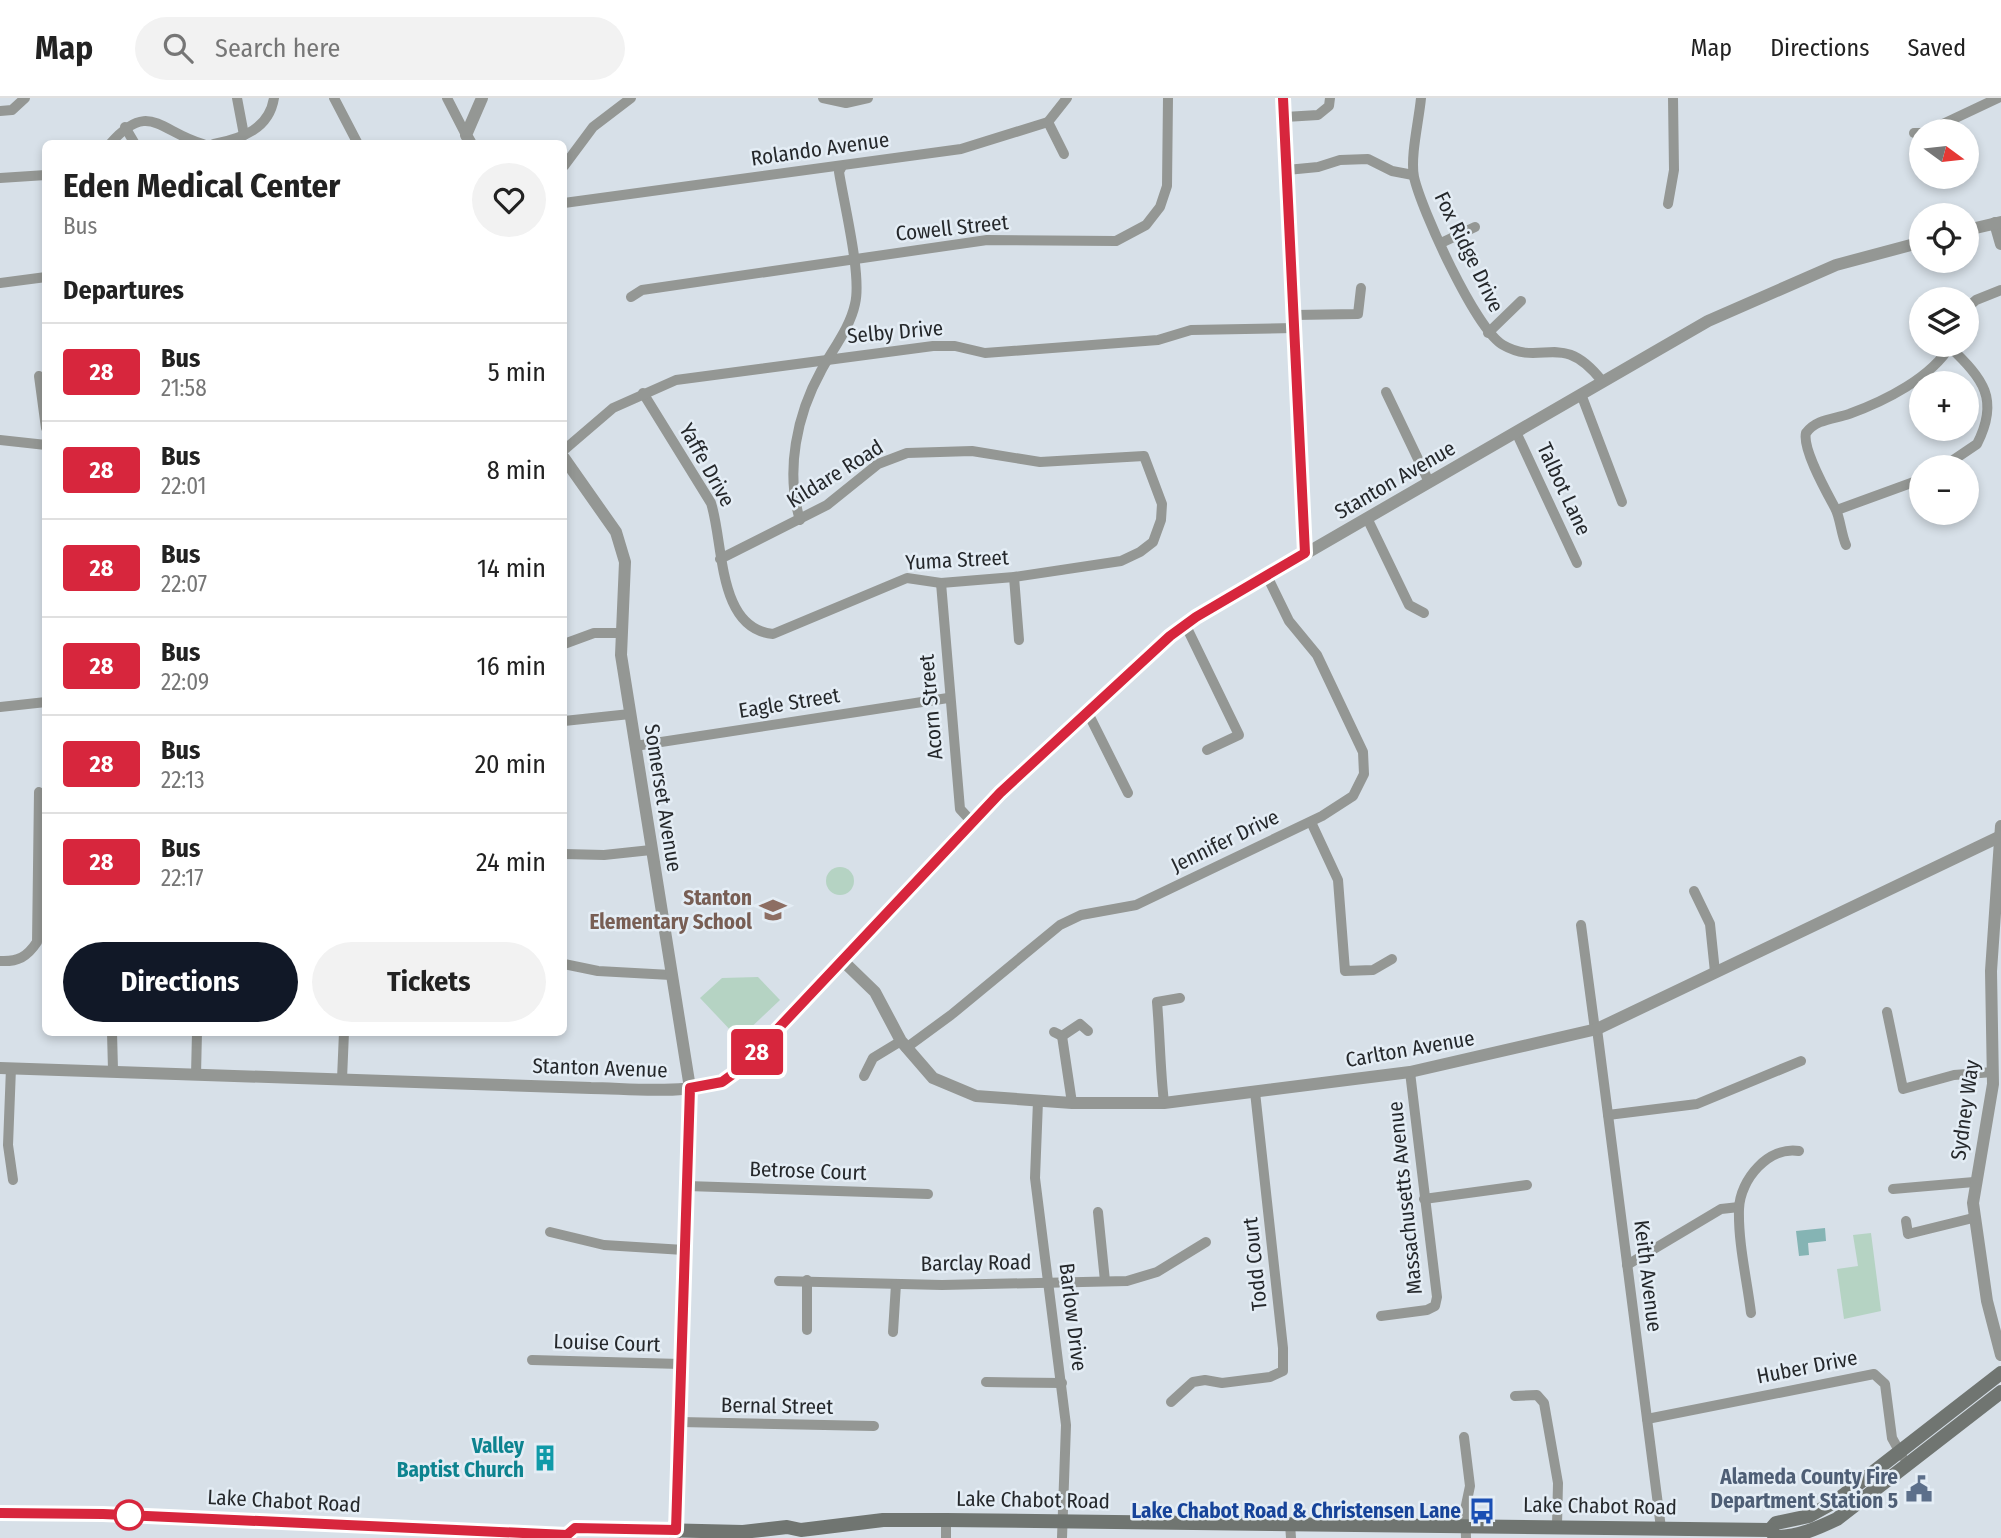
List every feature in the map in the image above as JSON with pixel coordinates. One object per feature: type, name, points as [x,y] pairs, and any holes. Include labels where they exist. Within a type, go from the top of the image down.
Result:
[{"type":"main road","name":"Lake Chabot Road","points":[[0,1514],[103,1514],[568,1537],[575,1528],[675,1534],[743,1532],[787,1527],[795,1534],[883,1520],[1064,1521],[1290,1531],[1466,1532],[1557,1526],[1661,1528],[1779,1535],[1824,1524],[1854,1508],[1904,1459],[2001,1373]]},
{"type":"main road","name":"Lake Chabot Road","points":[[1904,1459],[2001,1392]]},
{"type":"street","points":[[0,111],[12,110],[25,98]]},
{"type":"street","points":[[237,98],[244,135]]},
{"type":"street","points":[[227,140],[262,126],[269,118],[274,98]]},
{"type":"street","points":[[334,98],[356,140]]},
{"type":"street","points":[[447,98],[469,139]]},
{"type":"street","points":[[469,139],[482,98]]},
{"type":"street","points":[[567,162],[593,127],[631,98]]},
{"type":"street","points":[[823,98],[846,103],[868,98]]},
{"type":"street","points":[[1064,154],[1048,122],[1067,98]]},
{"type":"street","name":"Cowell Street","points":[[631,297],[642,290],[987,240],[1116,241],[1146,225],[1160,207],[1167,186],[1168,98]]},
{"type":"street","points":[[1283,98],[1305,553]]},
{"type":"street","points":[[1284,117],[1318,115],[1329,106],[1330,98]]},
{"type":"street","name":"Fox Ridge Drive","points":[[1421,98],[1413,175],[1441,243],[1477,318],[1488,333],[1513,350],[1577,356],[1587,363],[1602,381]]},
{"type":"street","points":[[1668,204],[1674,170],[1673,98]]},
{"type":"street","points":[[1952,119],[1997,98]]},
{"type":"street","points":[[114,140],[125,127],[135,121],[148,121],[193,140]]},
{"type":"street","name":"Rolando Avenue","points":[[567,203],[961,149],[1048,122]]},
{"type":"street","points":[[125,127],[133,140]]},
{"type":"street","points":[[1287,170],[1318,167],[1340,160],[1368,159],[1392,171],[1413,175]]},
{"type":"street","points":[[800,520],[794,474],[798,430],[814,383],[855,304],[853,260],[839,173],[842,166]]},
{"type":"street","points":[[0,178],[42,175]]},
{"type":"street","points":[[1979,227],[1998,223],[2001,244]]},
{"type":"street","points":[[1441,243],[1475,227]]},
{"type":"street","name":"Stanton Avenue","points":[[5,1068],[591,1088],[690,1088],[722,1082],[733,1076],[972,822],[1087,711],[1185,624],[1602,381],[1741,304],[1836,265],[1909,245]]},
{"type":"street","points":[[0,283],[42,278]]},
{"type":"street","name":"Selby Drive","points":[[567,447],[601,416],[643,393],[676,380],[933,345],[955,346],[985,353],[1158,340],[1191,330],[1358,314],[1361,288]]},
{"type":"street","points":[[1979,299],[2001,290]]},
{"type":"street","points":[[1488,333],[1521,302]]},
{"type":"street","points":[[1846,545],[1838,526],[1837,510],[1805,445],[1806,433],[1815,424],[1865,408],[1898,391],[1921,375],[1940,357]]},
{"type":"street","points":[[1961,357],[1981,380],[1988,405],[1977,444],[1961,455]]},
{"type":"street","points":[[39,376],[42,398]]},
{"type":"street","points":[[1386,392],[1429,482]]},
{"type":"street","name":"Yaffe Drive","points":[[643,393],[711,503],[717,523],[720,559],[733,602]]},
{"type":"street","points":[[1581,394],[1622,502]]},
{"type":"street","name":"Talbot Lane","points":[[1516,432],[1577,564]]},
{"type":"street","points":[[0,440],[42,443]]},
{"type":"street","name":"Kildare Road","points":[[720,559],[827,505],[878,464],[920,451],[972,451],[1040,462],[1144,456]]},
{"type":"street","name":"Yuma Street","points":[[733,602],[751,628],[773,634],[907,578],[940,583],[1014,577],[1121,561],[1153,542],[1161,520],[1162,504],[1144,456]]},
{"type":"street","name":"Somerset Avenue","points":[[567,462],[603,510],[621,545],[626,571],[620,633],[630,714],[690,1088],[675,1534]]},
{"type":"street","points":[[1837,510],[1909,484]]},
{"type":"street","points":[[1367,518],[1409,605],[1424,613]]},
{"type":"street","name":"Jennifer Drive","points":[[864,1076],[873,1058],[942,1023],[1060,925],[1081,915],[1136,905],[1343,806],[1353,796],[1362,780],[1364,760],[1317,654],[1289,621],[1267,576]]},
{"type":"street","points":[[1014,577],[1019,640]]},
{"type":"street","name":"Acorn Street","points":[[940,583],[948,698],[960,809],[972,822]]},
{"type":"street","points":[[1185,624],[1239,734],[1208,750]]},
{"type":"street","points":[[567,643],[594,633],[620,633]]},
{"type":"street","name":"Eagle Street","points":[[635,746],[948,698]]},
{"type":"street","points":[[0,707],[42,702]]},
{"type":"street","points":[[1087,711],[1128,793]]},
{"type":"street","points":[[567,721],[630,714]]},
{"type":"street","points":[[0,961],[13,962],[29,955],[37,942],[39,792]]},
{"type":"street","points":[[1311,822],[1338,880],[1345,971],[1373,970],[1392,959]]},
{"type":"street","name":"Carlton Avenue","points":[[843,961],[875,992],[904,1044],[933,1078],[976,1097],[1072,1103],[1164,1102],[1255,1092],[1410,1072],[1596,1029],[2001,833]]},
{"type":"street","name":"Sydney Way","points":[[2001,833],[1991,971],[1993,1072],[1974,1182],[1973,1218],[1993,1332],[2001,1355]]},
{"type":"street","points":[[567,854],[604,855],[651,850]]},
{"type":"street","points":[[1695,891],[1710,924],[1715,972]]},
{"type":"street","name":"Keith Avenue","points":[[1581,925],[1661,1528]]},
{"type":"street","points":[[567,965],[598,971],[671,975]]},
{"type":"street","points":[[1164,1102],[1158,1050],[1161,1038],[1157,1002],[1181,998]]},
{"type":"street","points":[[1887,1012],[1903,1088],[1954,1075],[1993,1072]]},
{"type":"street","points":[[1072,1103],[1058,1034],[1080,1024],[1088,1031]]},
{"type":"street","points":[[112,1036],[113,1070]]},
{"type":"street","points":[[196,1075],[197,1036]]},
{"type":"street","points":[[342,1079],[344,1036]]},
{"type":"street","points":[[1608,1115],[1697,1104],[1801,1062]]},
{"type":"street","points":[[5,1068],[8,1145],[13,1180]]},
{"type":"street","name":"Massachusetts Avenue","points":[[1381,1316],[1427,1310],[1435,1306],[1437,1297],[1410,1072]]},
{"type":"street","name":"Todd Court","points":[[1171,1402],[1193,1382],[1205,1380],[1222,1383],[1270,1377],[1283,1371],[1283,1348],[1255,1092]]},
{"type":"street","name":"Barlow Drive","points":[[1038,1101],[1035,1178],[1066,1425],[1062,1538]]},
{"type":"street","points":[[1751,1313],[1739,1207],[1747,1186],[1763,1160],[1789,1150],[1800,1151]]},
{"type":"street","points":[[1893,1189],[1974,1182]]},
{"type":"street","points":[[1424,1199],[1527,1185]]},
{"type":"street","name":"Betrose Court","points":[[687,1186],[928,1194]]},
{"type":"street","points":[[1627,1265],[1721,1209],[1739,1207]]},
{"type":"street","points":[[1098,1212],[1105,1281]]},
{"type":"street","points":[[1906,1221],[1909,1234],[1973,1218]]},
{"type":"street","points":[[550,1232],[604,1245],[684,1250]]},
{"type":"street","name":"Barclay Road","points":[[779,1280],[896,1284],[1128,1281],[1157,1272],[1206,1242]]},
{"type":"street","points":[[807,1280],[807,1330]]},
{"type":"street","points":[[893,1332],[896,1284]]},
{"type":"street","name":"Louise Court","points":[[532,1360],[681,1364]]},
{"type":"street","name":"Huber Drive","points":[[1647,1419],[1874,1374],[1885,1384],[1892,1438],[1904,1459]]},
{"type":"street","points":[[986,1382],[1062,1383]]},
{"type":"street","points":[[1515,1396],[1537,1395],[1544,1403],[1558,1483],[1557,1526]]},
{"type":"street","name":"Bernal Street","points":[[680,1422],[874,1426]]},
{"type":"street","points":[[1464,1437],[1470,1486],[1466,1532]]},
{"type":"street","points":[[946,1520],[946,1538]]},
{"type":"shaded area","points":[[840,867],[850,871],[854,881],[850,891],[840,895],[830,891],[826,881],[830,871]]},
{"type":"shaded area","points":[[758,977],[780,1000],[744,1034],[734,1034],[700,998],[722,978]]},
{"type":"shaded area","points":[[1825,1228],[1826,1241],[1808,1243],[1809,1255],[1799,1256],[1796,1231]]},
{"type":"shaded area","points":[[1871,1233],[1881,1311],[1844,1319],[1837,1269],[1858,1266],[1853,1235]]},
{"type":"bus line","name":"28","points":[[0,1513],[103,1514],[567,1535],[575,1528],[676,1530],[690,1088],[722,1082],[733,1076],[1000,793],[1170,636],[1196,617],[1305,553],[1283,98]]},
{"type":"place","name":"Stanton Elementary School","points":[[773,910]]},
{"type":"place","name":"Valley Baptist Church","points":[[545,1458]]},
{"type":"place","name":"Alameda County Fire Department Station 5","points":[[1919,1489]]},
{"type":"place","name":"Lake Chabot Road & Christensen Lane","points":[[1482,1511]]}]
